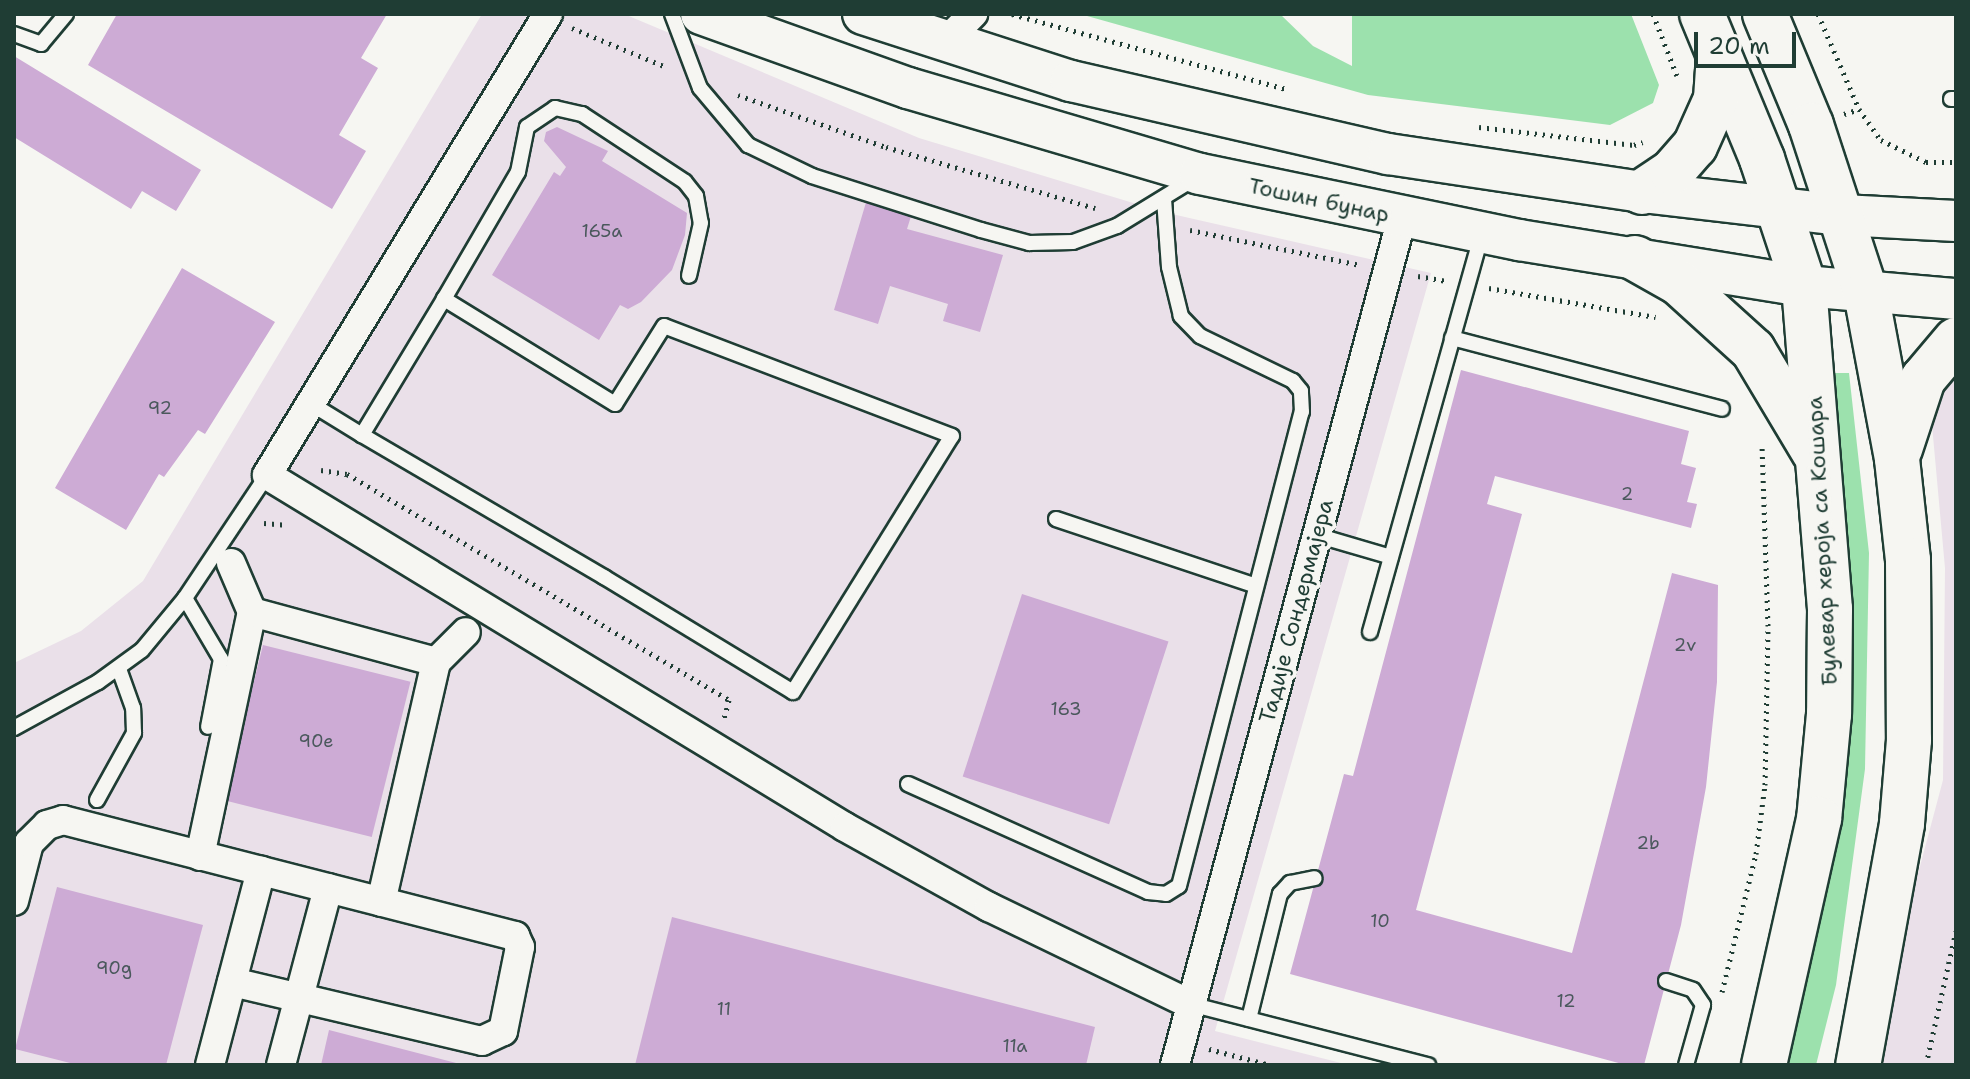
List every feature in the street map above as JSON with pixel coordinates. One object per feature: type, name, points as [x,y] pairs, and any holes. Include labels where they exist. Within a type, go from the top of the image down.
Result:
[{"type":"main road","name":"Тошин бунар","points":[[701,14],[908,88],[1200,174],[1482,233],[1804,286],[1956,299]]},
{"type":"main road","points":[[863,14],[1071,81],[1301,137],[1484,171],[1642,192],[1842,215],[1956,221]]},
{"type":"main road","points":[[1765,14],[1842,215],[1866,293],[1897,459],[1908,560],[1909,740],[1890,909],[1858,1065]]},
{"type":"main road","points":[[1642,192],[1672,172],[1695,146],[1716,99],[1710,33]]},
{"type":"main road","name":"Булевар хероја са Кошара","points":[[1710,33],[1780,207],[1804,286],[1821,464],[1830,665],[1819,819],[1764,1065]]},
{"type":"main road","points":[[1635,258],[1679,283],[1753,350],[1821,464]]},
{"type":"main road","points":[[1897,459],[1923,379],[1956,340]]},
{"type":"street","points":[[548,14],[313,405],[267,475],[715,751],[989,907],[1190,1004]]},
{"type":"street","points":[[945,42],[973,14]]},
{"type":"street","name":"Тадије Сондермајера","points":[[1178,1054],[1402,218]]},
{"type":"street","points":[[200,856],[252,612],[231,563]]},
{"type":"street","points":[[252,612],[436,662]]},
{"type":"street","points":[[381,902],[436,662],[466,632]]},
{"type":"street","points":[[14,901],[29,843],[47,825],[63,820],[515,936],[521,960],[503,1031],[482,1041],[232,982]]},
{"type":"street","points":[[210,1065],[261,871]]},
{"type":"street","points":[[281,1065],[328,888]]},
{"type":"lane","points":[[14,34],[41,44],[66,14]]},
{"type":"lane","points":[[672,14],[700,88],[724,121],[748,145],[812,176],[981,230],[1050,245],[1103,232],[1164,199],[1200,174]]},
{"type":"lane","points":[[362,435],[518,172],[527,127],[555,108],[582,114],[685,182],[701,210],[689,276]]},
{"type":"lane","points":[[908,784],[1148,892],[1166,894],[1179,886],[1302,412],[1301,391],[1293,381],[1200,336],[1181,316],[1169,267],[1164,199]]},
{"type":"lane","points":[[1370,632],[1482,233]]},
{"type":"lane","points":[[313,405],[793,692],[952,436],[664,326],[615,404],[444,299]]},
{"type":"lane","points":[[1452,338],[1722,409]]},
{"type":"lane","points":[[14,728],[119,669],[185,598],[267,475]]},
{"type":"lane","points":[[1056,519],[1256,586]]},
{"type":"lane","points":[[1316,535],[1391,557]]},
{"type":"lane","points":[[185,598],[221,659],[208,727]]},
{"type":"lane","points":[[97,800],[134,733],[133,708],[119,669]]},
{"type":"lane","points":[[1249,1019],[1280,894],[1290,883],[1315,878]]},
{"type":"lane","points":[[1666,981],[1693,990],[1703,1005],[1686,1065]]},
{"type":"lane","points":[[1190,1004],[1428,1065]]},
{"type":"path","points":[[1012,14],[1294,91]]},
{"type":"path","points":[[1653,14],[1678,81]]},
{"type":"path","points":[[1818,14],[1859,109],[1881,140],[1926,162],[1956,162]]},
{"type":"path","points":[[1477,127],[1634,145],[1663,131],[1695,146]]},
{"type":"path","points":[[317,470],[347,474],[729,700],[715,751]]},
{"type":"path","points":[[1926,1065],[1956,931]]},
{"type":"path","points":[[1178,1054],[1270,1065]]},
{"type":"shaded area","points":[[482,14],[624,14],[919,138],[1163,212],[1431,273],[1215,1031],[1349,1065],[14,1065],[14,663],[81,631],[143,581]]},
{"type":"shaded area","points":[[1956,347],[1956,1065],[1867,1065],[1943,780],[1945,568],[1930,403]]},
{"type":"green space","points":[[1080,14],[1280,14],[1313,46],[1352,66],[1352,14],[1631,14],[1659,85],[1653,103],[1610,125],[1368,95]]},
{"type":"green space","points":[[1824,373],[1849,373],[1869,553],[1865,769],[1836,985],[1816,1065],[1780,1065],[1809,956]]},
{"type":"building","points":[[117,14],[387,14],[361,58],[378,68],[339,135],[366,151],[332,209],[88,65]]},
{"type":"building","points":[[14,56],[201,170],[176,211],[142,191],[131,209],[14,137]]},
{"type":"building","points":[[557,127],[608,151],[602,161],[687,213],[685,235],[672,270],[641,302],[628,309],[620,305],[599,340],[492,275],[554,172],[560,176],[566,167],[544,141],[546,132]]},
{"type":"building","points":[[867,199],[912,213],[907,229],[1003,255],[980,332],[943,321],[948,304],[890,286],[878,324],[834,310]]},
{"type":"building","points":[[182,268],[275,322],[205,434],[198,430],[164,477],[159,474],[126,530],[55,488]]},
{"type":"building","points":[[1461,370],[1689,431],[1681,464],[1696,468],[1687,502],[1697,504],[1691,528],[1495,476],[1487,504],[1522,514],[1416,910],[1572,953],[1672,573],[1718,585],[1717,682],[1706,787],[1681,925],[1644,1065],[1626,1065],[1290,974],[1344,774],[1353,776]]},
{"type":"building","points":[[1022,594],[1168,642],[1109,824],[963,777]]},
{"type":"building","points":[[263,645],[410,682],[372,837],[224,800]]},
{"type":"building","points":[[57,887],[203,925],[166,1065],[78,1065],[15,1049]]},
{"type":"building","points":[[672,917],[1095,1027],[1086,1065],[635,1065]]},
{"type":"building","points":[[329,1030],[460,1064],[460,1065],[321,1065]]}]
